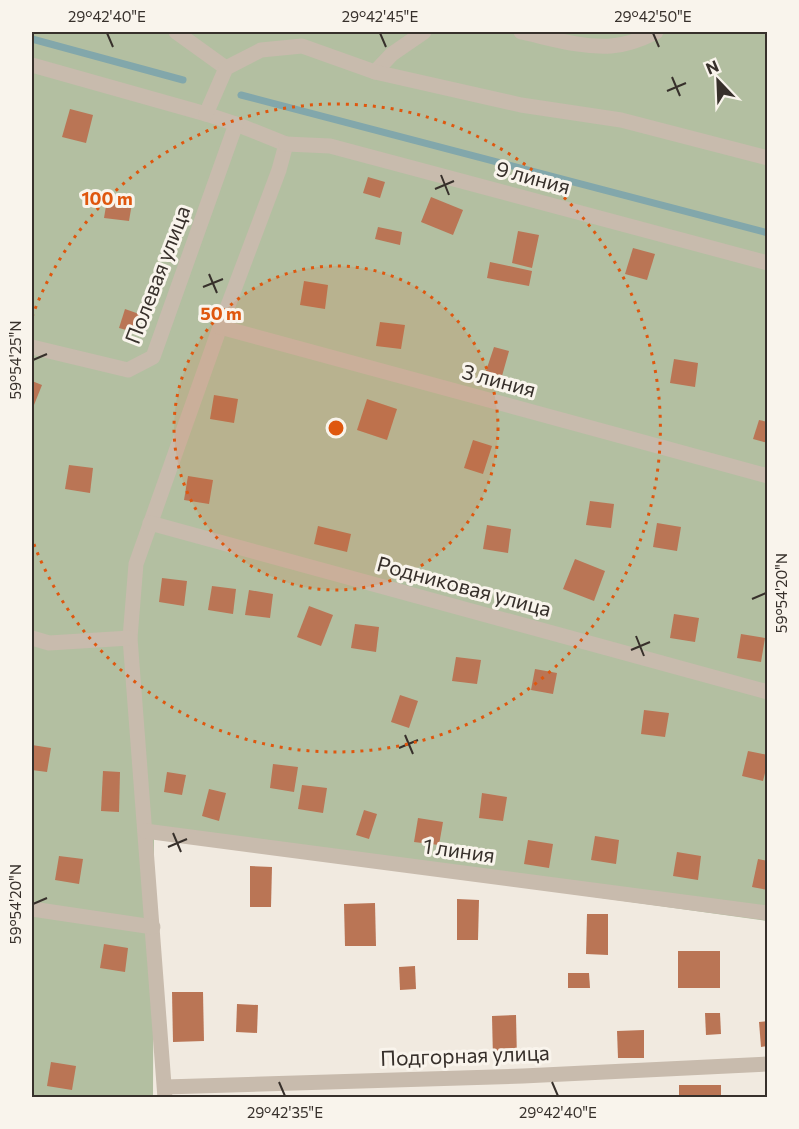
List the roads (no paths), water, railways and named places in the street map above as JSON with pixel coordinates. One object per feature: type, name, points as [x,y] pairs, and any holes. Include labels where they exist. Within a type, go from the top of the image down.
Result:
[{"type":"street","points":[[177,32],[226,68]]},
{"type":"street","points":[[375,72],[393,54],[424,32]]},
{"type":"street","points":[[521,32],[584,45],[612,46],[640,40],[656,32]]},
{"type":"street","points":[[206,114],[226,68],[261,50],[302,46],[375,72],[521,105],[621,120],[768,158]]},
{"type":"street","name":"9 линия","points":[[32,65],[206,114],[286,144],[330,146],[768,263]]},
{"type":"street","name":"Полевая улица","points":[[32,347],[128,370],[153,357],[236,124]]},
{"type":"street","points":[[165,1092],[130,638],[136,564],[220,327],[279,170],[286,144]]},
{"type":"street","name":"3 линия","points":[[220,327],[768,476]]},
{"type":"street","name":"Родниковая улица","points":[[150,523],[768,692]]},
{"type":"street","points":[[32,638],[49,643],[130,638]]},
{"type":"street","name":"1 линия","points":[[145,831],[768,913]]},
{"type":"street","points":[[32,909],[153,927]]},
{"type":"street","name":"Подгорная улица","points":[[165,1092],[768,1064]]},
{"type":"waterway","points":[[32,39],[183,80]]},
{"type":"waterway","points":[[241,95],[768,233]]}]
